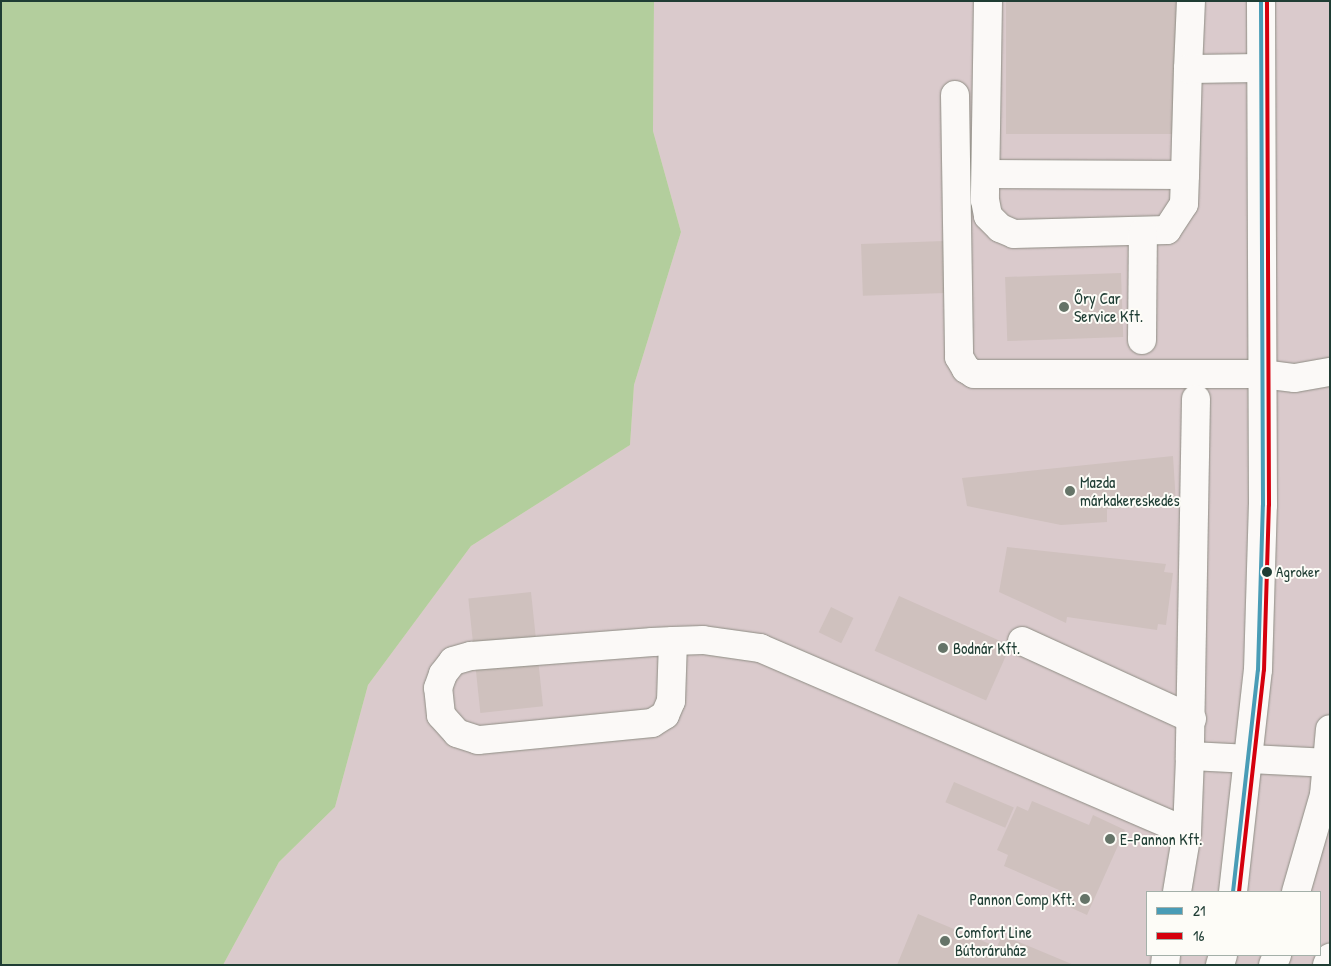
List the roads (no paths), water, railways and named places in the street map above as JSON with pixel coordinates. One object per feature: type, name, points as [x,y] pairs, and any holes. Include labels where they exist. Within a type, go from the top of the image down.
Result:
[{"type":"main road","points":[[988,1],[986,174],[988,216],[1014,234],[1143,233],[1167,230],[1178,218],[1184,204],[1191,1]]},
{"type":"main road","points":[[1233,891],[1250,757],[1258,670],[1262,374],[1261,1]]},
{"type":"main road","points":[[1188,69],[1261,68]]},
{"type":"main road","points":[[955,95],[959,357],[966,369],[974,374],[1262,374],[1295,378],[1330,372]]},
{"type":"main road","points":[[986,174],[1185,175]]},
{"type":"main road","points":[[1142,340],[1143,233]]},
{"type":"main road","points":[[1177,891],[1187,832],[1192,719],[1196,399]]},
{"type":"main road","points":[[673,641],[670,701],[665,715],[652,723],[478,740],[458,733],[441,715],[438,688],[453,661],[470,656],[673,641],[704,640],[760,648],[1187,832]]},
{"type":"main road","points":[[1022,642],[1192,719]]},
{"type":"main road","points":[[1296,891],[1324,795],[1330,728]]},
{"type":"main road","points":[[1190,756],[1250,757],[1328,763]]},
{"type":"main road","points":[[1327,965],[1330,958]]},
{"type":"place","name":"Őry Car Service Kft.","points":[[1064,307]]},
{"type":"place","name":"Mazda márkakereskedés","points":[[1070,491]]},
{"type":"place","name":"Agroker","points":[[1267,572]]},
{"type":"place","name":"Bodnár Kft.","points":[[943,648]]},
{"type":"place","name":"E-Pannon Kft.","points":[[1110,839]]},
{"type":"place","name":"Pannon Comp Kft.","points":[[1085,899]]},
{"type":"place","name":"Comfort Line Bútoráruház","points":[[945,941]]}]
